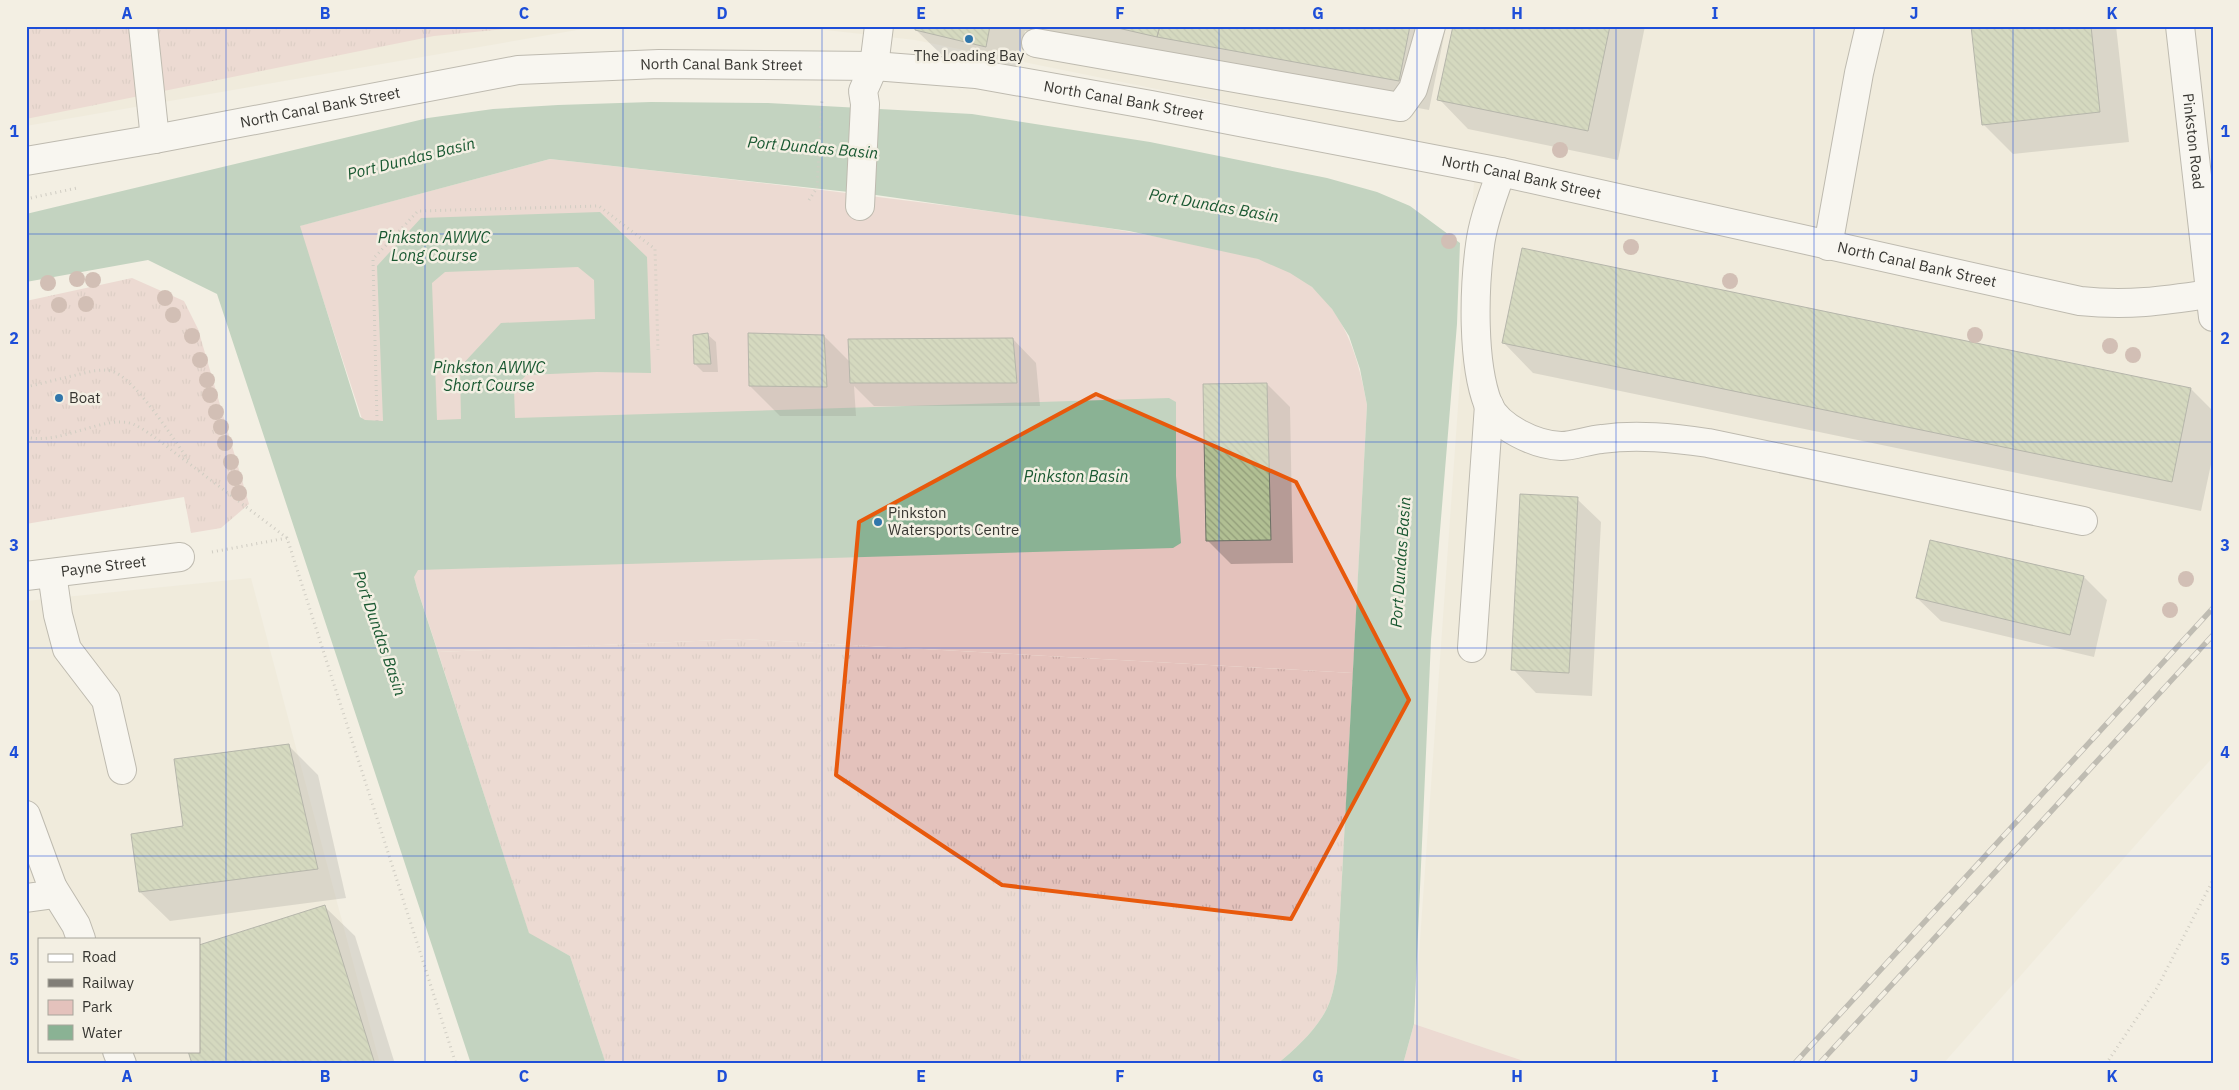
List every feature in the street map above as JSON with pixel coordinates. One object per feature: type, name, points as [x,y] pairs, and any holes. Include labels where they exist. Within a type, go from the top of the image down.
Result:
[{"type":"street","points":[[143,26],[155,140]]},
{"type":"street","points":[[860,206],[864,97],[874,66],[880,26]]},
{"type":"street","points":[[1036,43],[1400,107],[1413,89],[1431,26]]},
{"type":"street","points":[[1828,246],[1859,73],[1870,26]]},
{"type":"street","name":"Pinkston Road","points":[[2180,26],[2211,306]]},
{"type":"street","name":"North Canal Bank Street","points":[[26,161],[155,140],[518,70],[659,64],[874,66],[995,78],[1151,105],[1501,172],[2080,301],[2110,304],[2211,306]]},
{"type":"street","points":[[1472,648],[1489,405],[1475,333],[1480,245],[1485,220],[1501,172]]},
{"type":"street","points":[[1489,405],[1507,427],[1529,439],[1560,446],[1602,438],[1639,437],[1670,438],[1708,443],[2083,521]]},
{"type":"street","name":"Payne Street","points":[[39,574],[180,558]]},
{"type":"street","points":[[39,574],[58,615],[67,649],[106,700],[122,770]]},
{"type":"street","points":[[26,815],[54,891],[76,925],[81,938]]},
{"type":"street","points":[[26,898],[54,891]]},
{"type":"street","points":[[117,1052],[122,1064]]},
{"type":"path","points":[[809,200],[817,188],[822,95],[864,97]]},
{"type":"path","points":[[26,199],[84,186]]},
{"type":"path","points":[[377,421],[373,259],[418,211],[600,206],[655,249],[658,350]]},
{"type":"path","points":[[26,386],[93,371],[115,372],[136,389],[194,466]]},
{"type":"path","points":[[26,437],[36,440],[53,438],[117,422],[132,424],[153,436],[194,466],[287,538],[456,1064]]},
{"type":"path","points":[[180,558],[287,538]]},
{"type":"path","points":[[2106,1064],[2157,988],[2213,880]]},
{"type":"highlighted area","points":[[1096,394],[1296,482],[1409,700],[1291,919],[1002,885],[836,775],[859,522]]},
{"type":"shaded area","points":[[26,26],[600,26],[26,126]]},
{"type":"shaded area","points":[[790,26],[2213,26],[2213,757],[1943,1064],[1533,1064],[1414,1024],[1476,154],[915,40]]},
{"type":"shaded area","points":[[251,578],[380,1064],[26,1064],[26,601]]},
{"type":"green space","points":[[26,26],[535,26],[434,36],[26,119]]},
{"type":"green space","name":"Pinkston Watersports Centre","points":[[550,159],[731,179],[1110,228],[1237,253],[1285,269],[1299,277],[1324,299],[1343,326],[1360,372],[1367,405],[1353,673],[743,639],[438,652],[299,226]]},
{"type":"green space","points":[[132,278],[184,301],[198,329],[249,504],[221,528],[191,533],[184,497],[26,524],[26,301]]},
{"type":"green space","points":[[743,639],[1353,673],[1337,971],[1331,998],[1322,1017],[1301,1043],[1277,1064],[606,1064],[570,956],[529,934],[438,652]]},
{"type":"green space","points":[[1414,1024],[1533,1064],[1403,1064]]},
{"type":"water","points":[[651,102],[768,103],[972,114],[1150,142],[1327,178],[1377,192],[1410,206],[1460,243],[1457,324],[1431,640],[1414,1024],[1403,1064],[1277,1064],[1301,1043],[1322,1017],[1331,998],[1337,971],[1367,405],[1360,369],[1349,336],[1332,309],[1312,287],[1290,273],[1258,259],[1129,231],[876,195],[550,159],[300,226],[360,417],[365,420],[383,421],[377,266],[421,218],[600,212],[647,257],[651,373],[597,372],[526,375],[514,389],[515,418],[1169,398],[1176,402],[1176,476],[1181,543],[1173,548],[418,570],[414,577],[417,588],[529,933],[570,956],[606,1064],[471,1064],[217,294],[148,260],[26,282],[26,214],[428,118],[493,109]],"holes":[[[578,267],[594,280],[595,319],[501,323],[460,367],[461,419],[437,420],[432,283],[445,272]]]},
{"type":"building","name":"The Loading Bay","points":[[915,26],[990,26],[986,47],[915,30]]},
{"type":"building","points":[[1109,26],[1160,26],[1157,37]]},
{"type":"building","points":[[1160,26],[1410,26],[1399,81],[1157,37]]},
{"type":"building","points":[[1453,26],[1610,26],[1588,131],[1437,100]]},
{"type":"building","points":[[1971,26],[2091,26],[2100,112],[1982,125]]},
{"type":"building","points":[[1522,248],[2191,388],[2172,482],[1502,343]]},
{"type":"building","points":[[708,333],[711,364],[694,364],[693,335]]},
{"type":"building","points":[[748,333],[824,335],[827,387],[749,386]]},
{"type":"building","points":[[1013,338],[1017,383],[850,383],[848,339]]},
{"type":"building","points":[[1267,383],[1271,540],[1206,541],[1203,384]]},
{"type":"building","points":[[1520,494],[1578,497],[1569,673],[1511,670]]},
{"type":"building","points":[[1930,540],[2084,576],[2070,635],[1916,598]]},
{"type":"building","points":[[289,744],[318,869],[139,892],[131,834],[183,826],[174,759]]},
{"type":"building","points":[[325,905],[375,1064],[192,1064],[188,1052],[200,1052],[200,945]]},
{"type":"railway","points":[[1794,1064],[2213,608]]},
{"type":"railway","points":[[1819,1064],[2213,635]]},
{"type":"place","name":"The Loading Bay","points":[[969,39]]},
{"type":"place","name":"Boat","points":[[59,398]]},
{"type":"place","name":"Pinkston Watersports Centre","points":[[878,522]]},
{"type":"water label","name":"Port Dundas Basin","points":[[813,147]]},
{"type":"water label","name":"Port Dundas Basin","points":[[411,158]]},
{"type":"water label","name":"Port Dundas Basin","points":[[1214,205]]},
{"type":"water label","name":"Pinkston AWWC Long Course","points":[[434,246]]},
{"type":"water label","name":"Pinkston AWWC Short Course","points":[[489,376]]},
{"type":"water label","name":"Pinkston Basin","points":[[1076,476]]},
{"type":"water label","name":"Port Dundas Basin","points":[[1400,562]]},
{"type":"water label","name":"Port Dundas Basin","points":[[380,633]]}]
